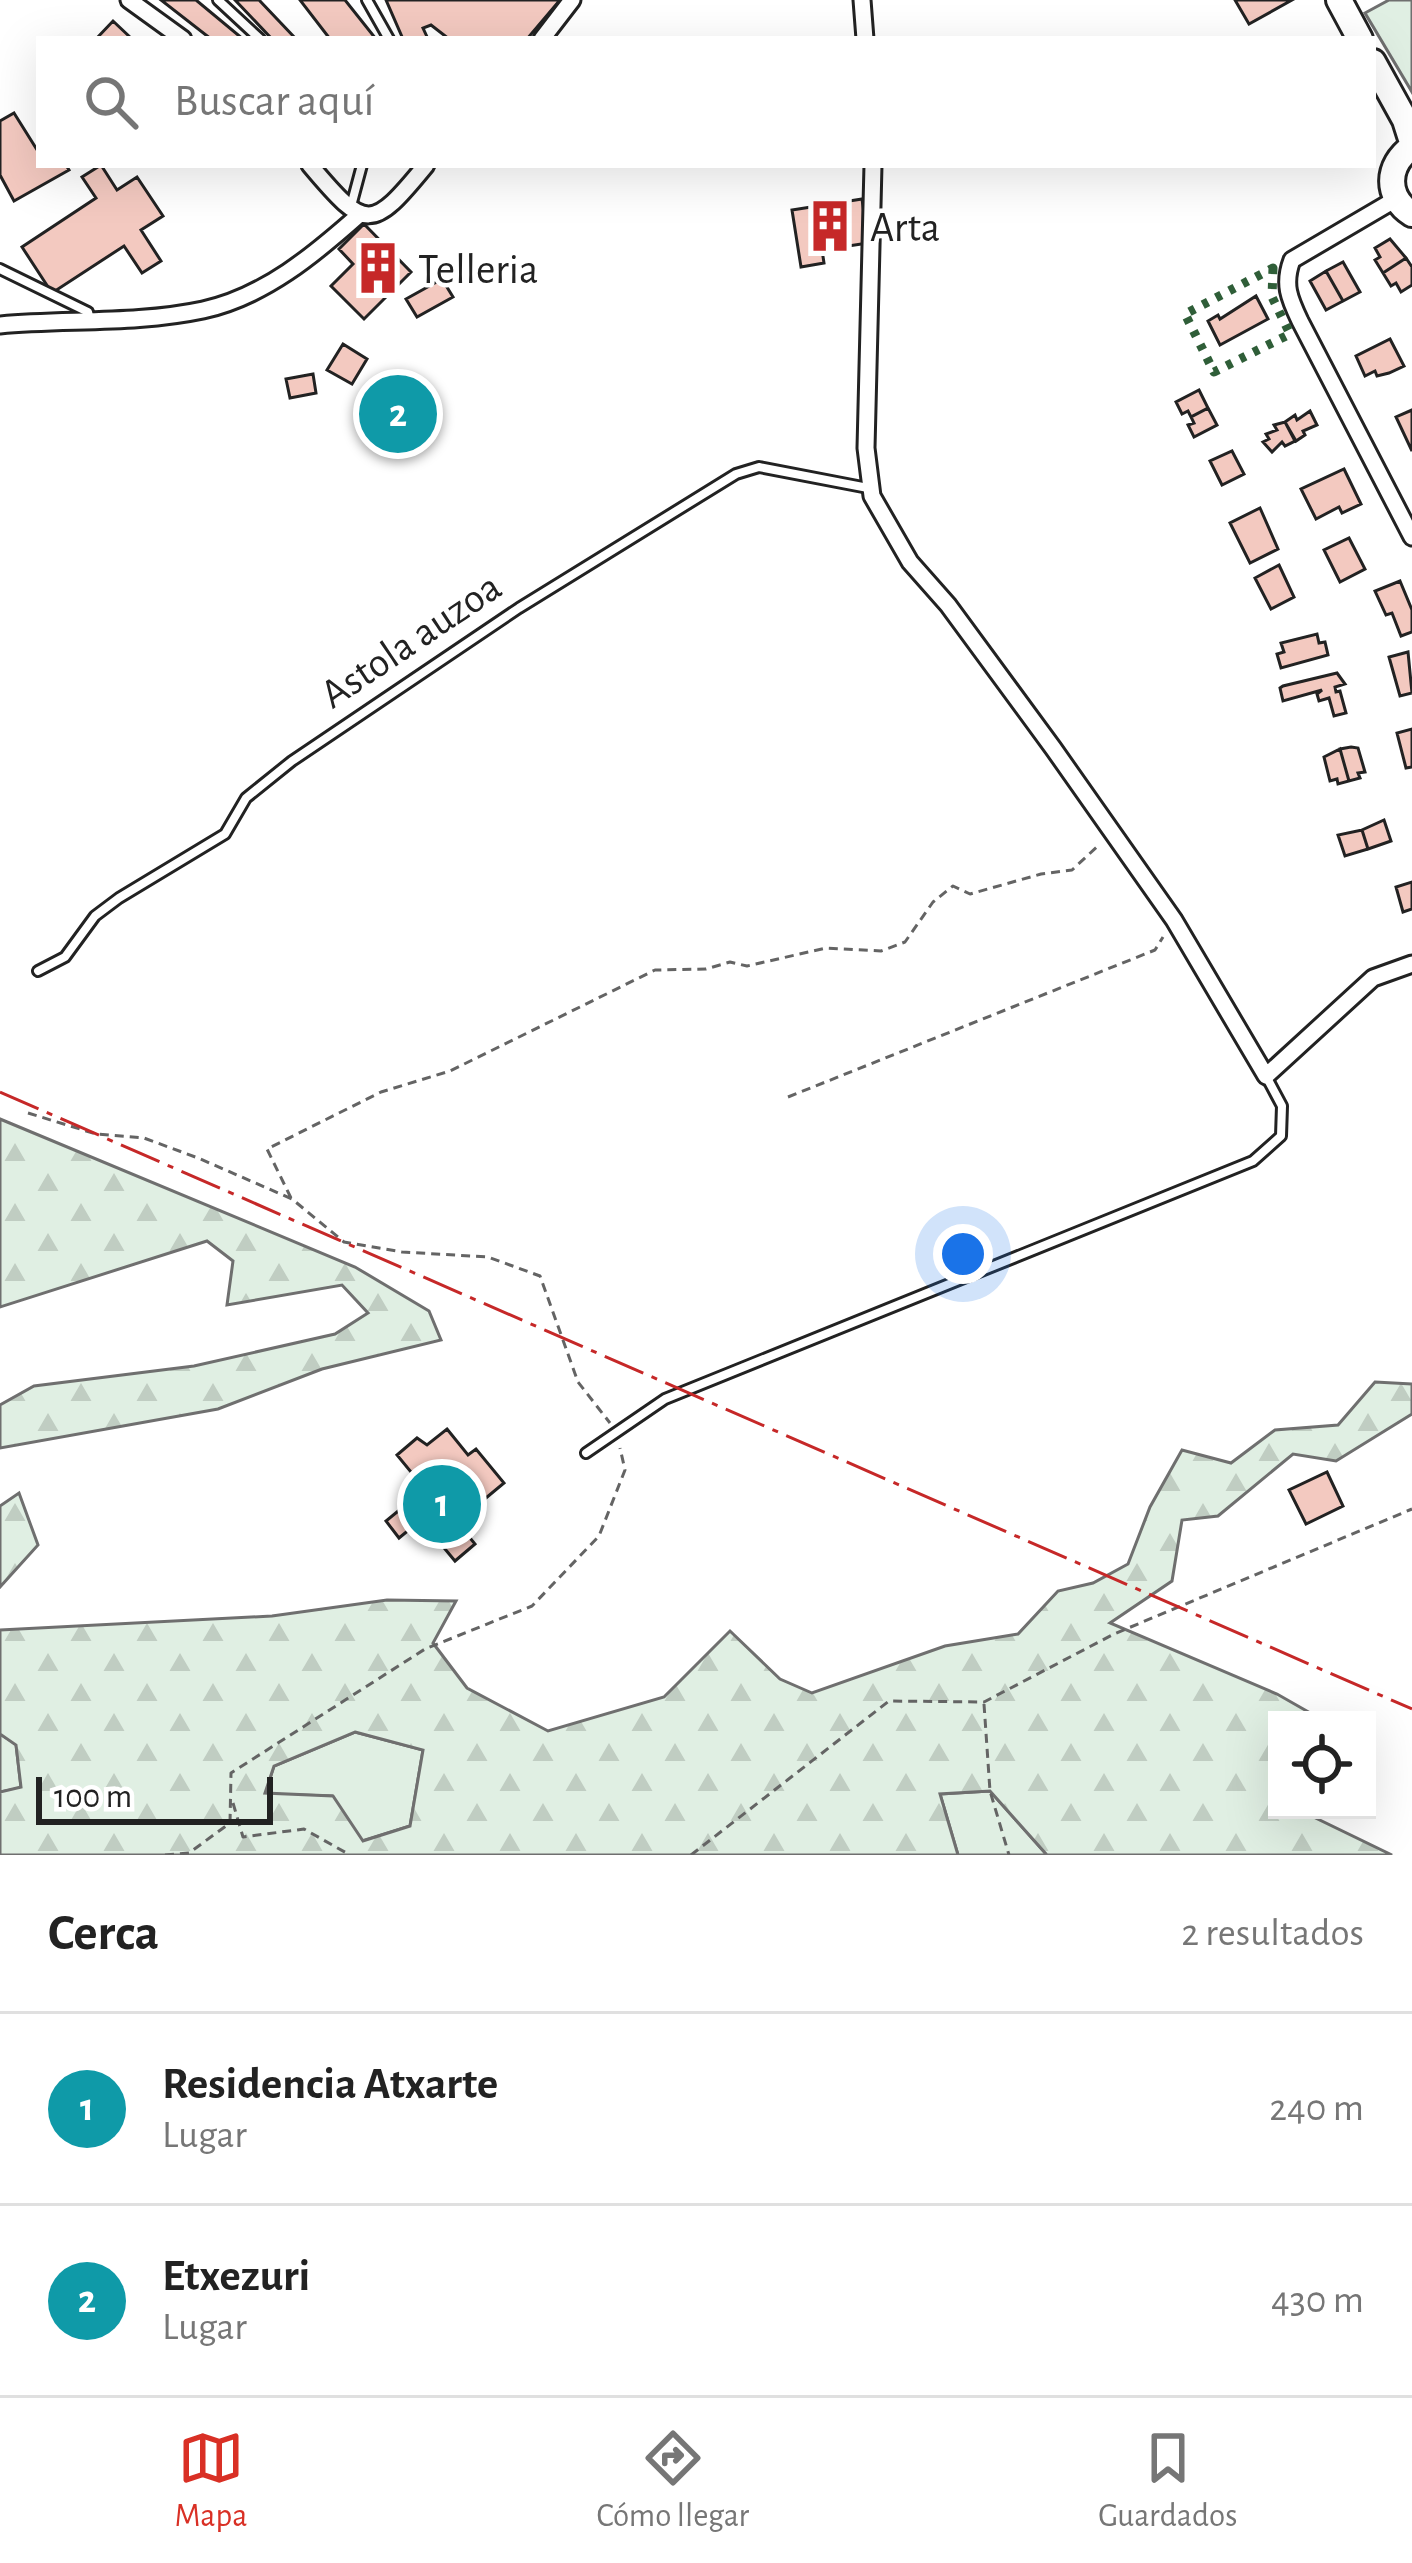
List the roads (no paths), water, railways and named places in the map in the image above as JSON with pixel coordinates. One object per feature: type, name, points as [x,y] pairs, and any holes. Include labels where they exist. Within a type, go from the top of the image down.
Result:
[{"type":"main road","points":[[1339,0],[1358,36]]},
{"type":"main road","points":[[1376,68],[1412,144],[1391,175],[1404,207]]},
{"type":"street","points":[[129,0],[179,36]]},
{"type":"street","points":[[544,36],[572,0]]},
{"type":"street","points":[[862,0],[865,36]]},
{"type":"street","points":[[313,168],[356,211],[377,214],[389,210],[424,168]]},
{"type":"street","points":[[873,168],[866,448],[871,488],[910,562],[948,605],[1174,920],[1266,1076],[1372,978],[1412,964]]},
{"type":"street","points":[[1404,207],[1292,260],[1286,276],[1294,307],[1412,537]]},
{"type":"street","points":[[0,325],[206,309],[284,274],[320,250],[356,211]]},
{"type":"lane","points":[[218,0],[257,36]]},
{"type":"lane","points":[[367,0],[387,36]]},
{"type":"lane","points":[[356,211],[362,168]]},
{"type":"lane","points":[[0,269],[88,312],[90,320]]},
{"type":"lane","name":"Astola auzoa","points":[[38,971],[64,957],[106,907],[225,834],[246,798],[292,761],[519,608],[736,474],[759,467],[871,488]]},
{"type":"lane","points":[[586,1453],[665,1399],[1253,1161],[1281,1136],[1282,1106],[1266,1076]]},
{"type":"place","name":"Arta","points":[[830,226]]},
{"type":"place","name":"Telleria","points":[[378,268]]},
{"type":"place","name":"Etxezuri","points":[[398,414]]},
{"type":"place","name":"Residencia Atxarte","points":[[442,1504]]}]
